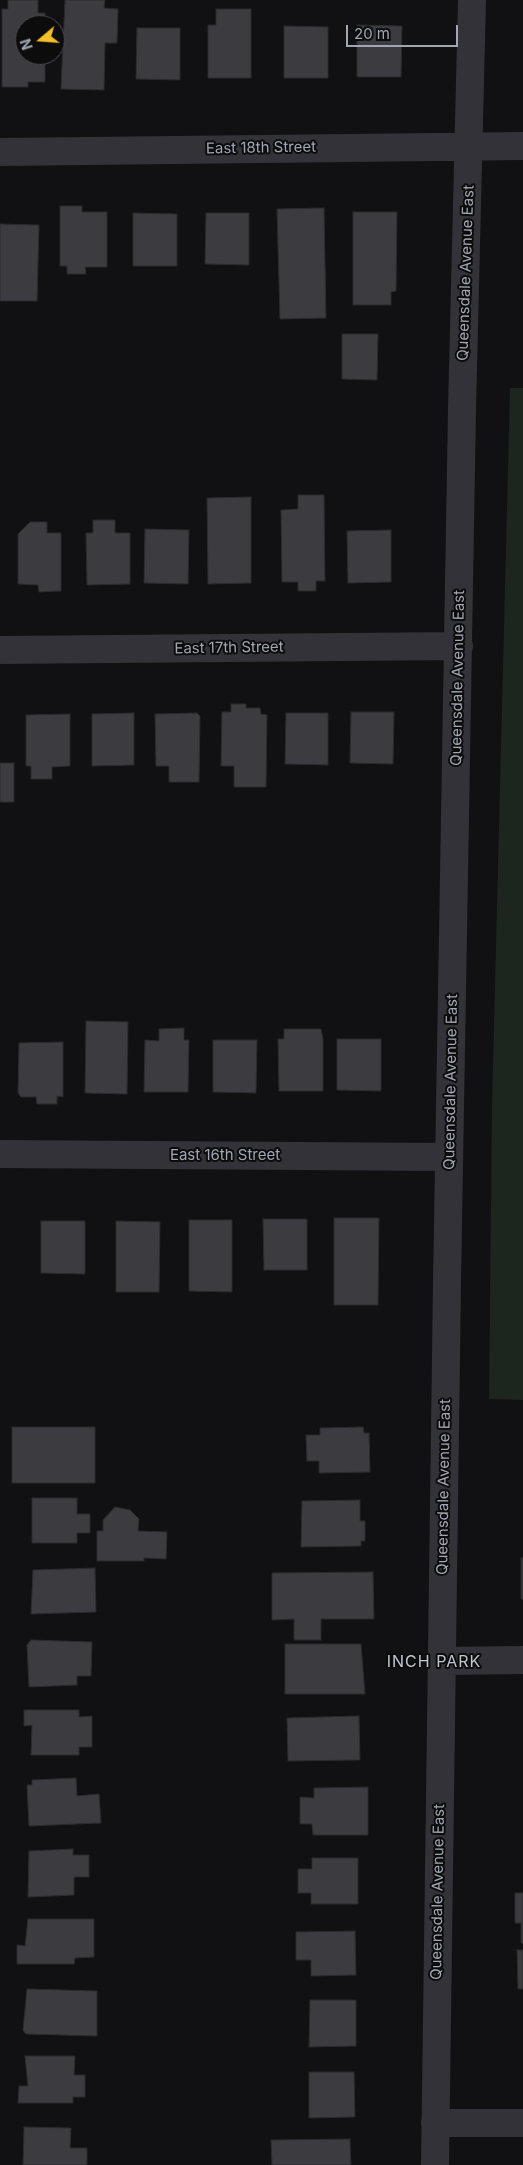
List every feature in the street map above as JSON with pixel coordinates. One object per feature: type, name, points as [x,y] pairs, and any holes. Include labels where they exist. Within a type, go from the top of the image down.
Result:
[{"type":"street","name":"Queensdale Avenue East","points":[[435,2165],[449,1157],[472,0]]},
{"type":"street","name":"East 18th Street","points":[[0,152],[523,146]]},
{"type":"street","name":"East 17th Street","points":[[0,650],[459,646]]},
{"type":"street","name":"East 16th Street","points":[[0,1154],[449,1157]]},
{"type":"street","points":[[441,1661],[523,1660]]},
{"type":"street","points":[[435,2124],[523,2123]]},
{"type":"shaded area","points":[[510,388],[523,388],[523,1400],[489,1399],[492,1105]]},
{"type":"building","points":[[8,0],[38,0],[38,13],[45,13],[45,15],[15,15],[15,65],[45,65],[45,82],[28,82],[28,87],[2,87],[2,9],[8,9]]},
{"type":"building","points":[[65,0],[105,0],[104,8],[118,9],[117,43],[105,43],[104,90],[61,89],[62,65],[65,65]]},
{"type":"building","points":[[216,9],[251,9],[251,78],[208,78],[208,25],[216,25]]},
{"type":"building","points":[[357,25],[402,26],[401,77],[357,77]]},
{"type":"building","points":[[284,26],[328,27],[328,78],[284,78]]},
{"type":"building","points":[[137,28],[180,28],[180,80],[136,79]]},
{"type":"building","points":[[60,206],[82,206],[82,212],[107,212],[107,267],[85,267],[86,274],[67,274],[67,266],[60,266]]},
{"type":"building","points":[[324,208],[326,318],[280,319],[277,209]]},
{"type":"building","points":[[353,212],[397,212],[396,291],[391,292],[391,305],[353,305]]},
{"type":"building","points":[[133,213],[177,214],[177,266],[133,266]]},
{"type":"building","points":[[206,213],[249,213],[249,265],[205,264]]},
{"type":"building","points":[[0,224],[39,225],[37,301],[0,301]]},
{"type":"building","points":[[342,334],[378,334],[377,380],[342,379]]},
{"type":"building","points":[[298,495],[324,495],[325,581],[316,581],[316,591],[298,591],[298,582],[282,582],[281,510],[298,509]]},
{"type":"building","points":[[251,497],[251,583],[208,584],[207,498]]},
{"type":"building","points":[[93,520],[115,520],[115,533],[130,533],[130,584],[87,585],[86,533],[93,533]]},
{"type":"building","points":[[30,522],[47,522],[47,533],[61,533],[61,591],[39,592],[38,585],[18,584],[18,534]]},
{"type":"building","points":[[145,529],[189,530],[188,584],[144,583]]},
{"type":"building","points":[[391,530],[391,582],[348,583],[347,531]]},
{"type":"building","points":[[231,704],[246,704],[246,708],[260,708],[261,714],[267,715],[266,787],[234,787],[234,766],[221,766],[222,712],[231,712]]},
{"type":"building","points":[[351,712],[394,712],[393,764],[350,763]]},
{"type":"building","points":[[134,713],[134,765],[92,766],[92,714]]},
{"type":"building","points":[[197,713],[200,716],[199,782],[169,782],[169,766],[156,766],[155,714]]},
{"type":"building","points":[[286,713],[328,713],[328,765],[285,764]]},
{"type":"building","points":[[70,714],[70,766],[52,767],[52,779],[31,779],[31,766],[26,766],[26,715]]},
{"type":"building","points":[[0,763],[14,763],[14,802],[0,802]]},
{"type":"building","points":[[86,1021],[128,1022],[127,1094],[85,1093]]},
{"type":"building","points":[[184,1028],[184,1040],[189,1040],[188,1092],[144,1092],[145,1040],[159,1041],[159,1029]]},
{"type":"building","points":[[284,1029],[321,1029],[323,1039],[323,1091],[279,1091],[278,1039],[284,1039]]},
{"type":"building","points":[[337,1039],[381,1039],[381,1091],[337,1090]]},
{"type":"building","points":[[213,1040],[257,1040],[256,1093],[213,1092]]},
{"type":"building","points":[[63,1042],[63,1097],[57,1096],[57,1104],[37,1104],[36,1097],[21,1097],[18,1093],[19,1043]]},
{"type":"building","points":[[334,1218],[379,1218],[378,1305],[334,1305]]},
{"type":"building","points":[[263,1219],[307,1219],[307,1270],[264,1270]]},
{"type":"building","points":[[189,1220],[232,1220],[232,1292],[189,1291]]},
{"type":"building","points":[[41,1221],[85,1221],[85,1274],[41,1273]]},
{"type":"building","points":[[116,1221],[160,1222],[159,1292],[116,1292]]},
{"type":"building","points":[[12,1427],[95,1427],[95,1483],[12,1483]]},
{"type":"building","points":[[363,1427],[364,1433],[369,1433],[370,1472],[319,1473],[319,1461],[307,1461],[306,1435],[320,1435],[320,1428]]},
{"type":"building","points":[[32,1498],[77,1498],[77,1514],[90,1514],[90,1533],[77,1533],[77,1543],[32,1543]]},
{"type":"building","points":[[360,1500],[360,1521],[365,1521],[365,1541],[361,1541],[361,1546],[301,1547],[302,1501]]},
{"type":"building","points":[[115,1507],[130,1510],[139,1519],[138,1531],[167,1532],[166,1559],[144,1558],[144,1561],[97,1561],[97,1531],[103,1531],[103,1520]]},
{"type":"building","points":[[521,1558],[523,1558],[523,1599],[521,1599]]},
{"type":"building","points":[[95,1568],[96,1612],[31,1614],[33,1570]]},
{"type":"building","points":[[373,1572],[374,1619],[321,1619],[321,1640],[294,1640],[294,1619],[272,1620],[272,1573]]},
{"type":"building","points":[[31,1640],[92,1642],[91,1676],[77,1676],[77,1685],[29,1687],[27,1645]]},
{"type":"building","points":[[285,1644],[361,1644],[365,1694],[285,1694]]},
{"type":"building","points":[[24,1710],[79,1710],[79,1717],[92,1716],[92,1747],[79,1747],[79,1755],[31,1755],[32,1725],[24,1726]]},
{"type":"building","points":[[359,1716],[360,1760],[288,1761],[287,1718]]},
{"type":"building","points":[[76,1778],[77,1796],[99,1794],[101,1823],[29,1826],[27,1785],[32,1785],[32,1780]]},
{"type":"building","points":[[368,1787],[368,1835],[313,1835],[312,1824],[300,1824],[300,1797],[314,1798],[314,1788]]},
{"type":"building","points":[[73,1849],[73,1855],[89,1855],[89,1877],[74,1877],[74,1895],[28,1897],[29,1851]]},
{"type":"building","points":[[312,1858],[358,1858],[358,1904],[311,1904],[311,1893],[298,1893],[298,1869],[312,1869]]},
{"type":"building","points":[[515,1893],[523,1893],[523,1943],[521,1943],[521,1923],[515,1923]]},
{"type":"building","points":[[28,1919],[94,1919],[94,1957],[75,1958],[74,1964],[17,1964],[17,1945],[25,1946]]},
{"type":"building","points":[[355,1931],[356,1975],[311,1976],[311,1960],[296,1960],[296,1932]]},
{"type":"building","points":[[517,1950],[523,1950],[523,1989],[518,1989]]},
{"type":"building","points":[[27,1989],[97,1991],[97,2036],[26,2034],[23,2030]]},
{"type":"building","points":[[310,2000],[356,2000],[356,2046],[309,2047]]},
{"type":"building","points":[[25,2056],[75,2056],[74,2075],[85,2075],[85,2097],[73,2097],[73,2103],[18,2103],[19,2086],[28,2086]]},
{"type":"building","points":[[309,2072],[354,2072],[355,2117],[309,2118]]},
{"type":"building","points":[[24,2127],[71,2128],[70,2148],[87,2148],[87,2165],[23,2165]]},
{"type":"building","points":[[350,2139],[351,2165],[272,2165],[271,2140]]},
{"type":"district","name":"INCH PARK","points":[[434,1662]]}]
